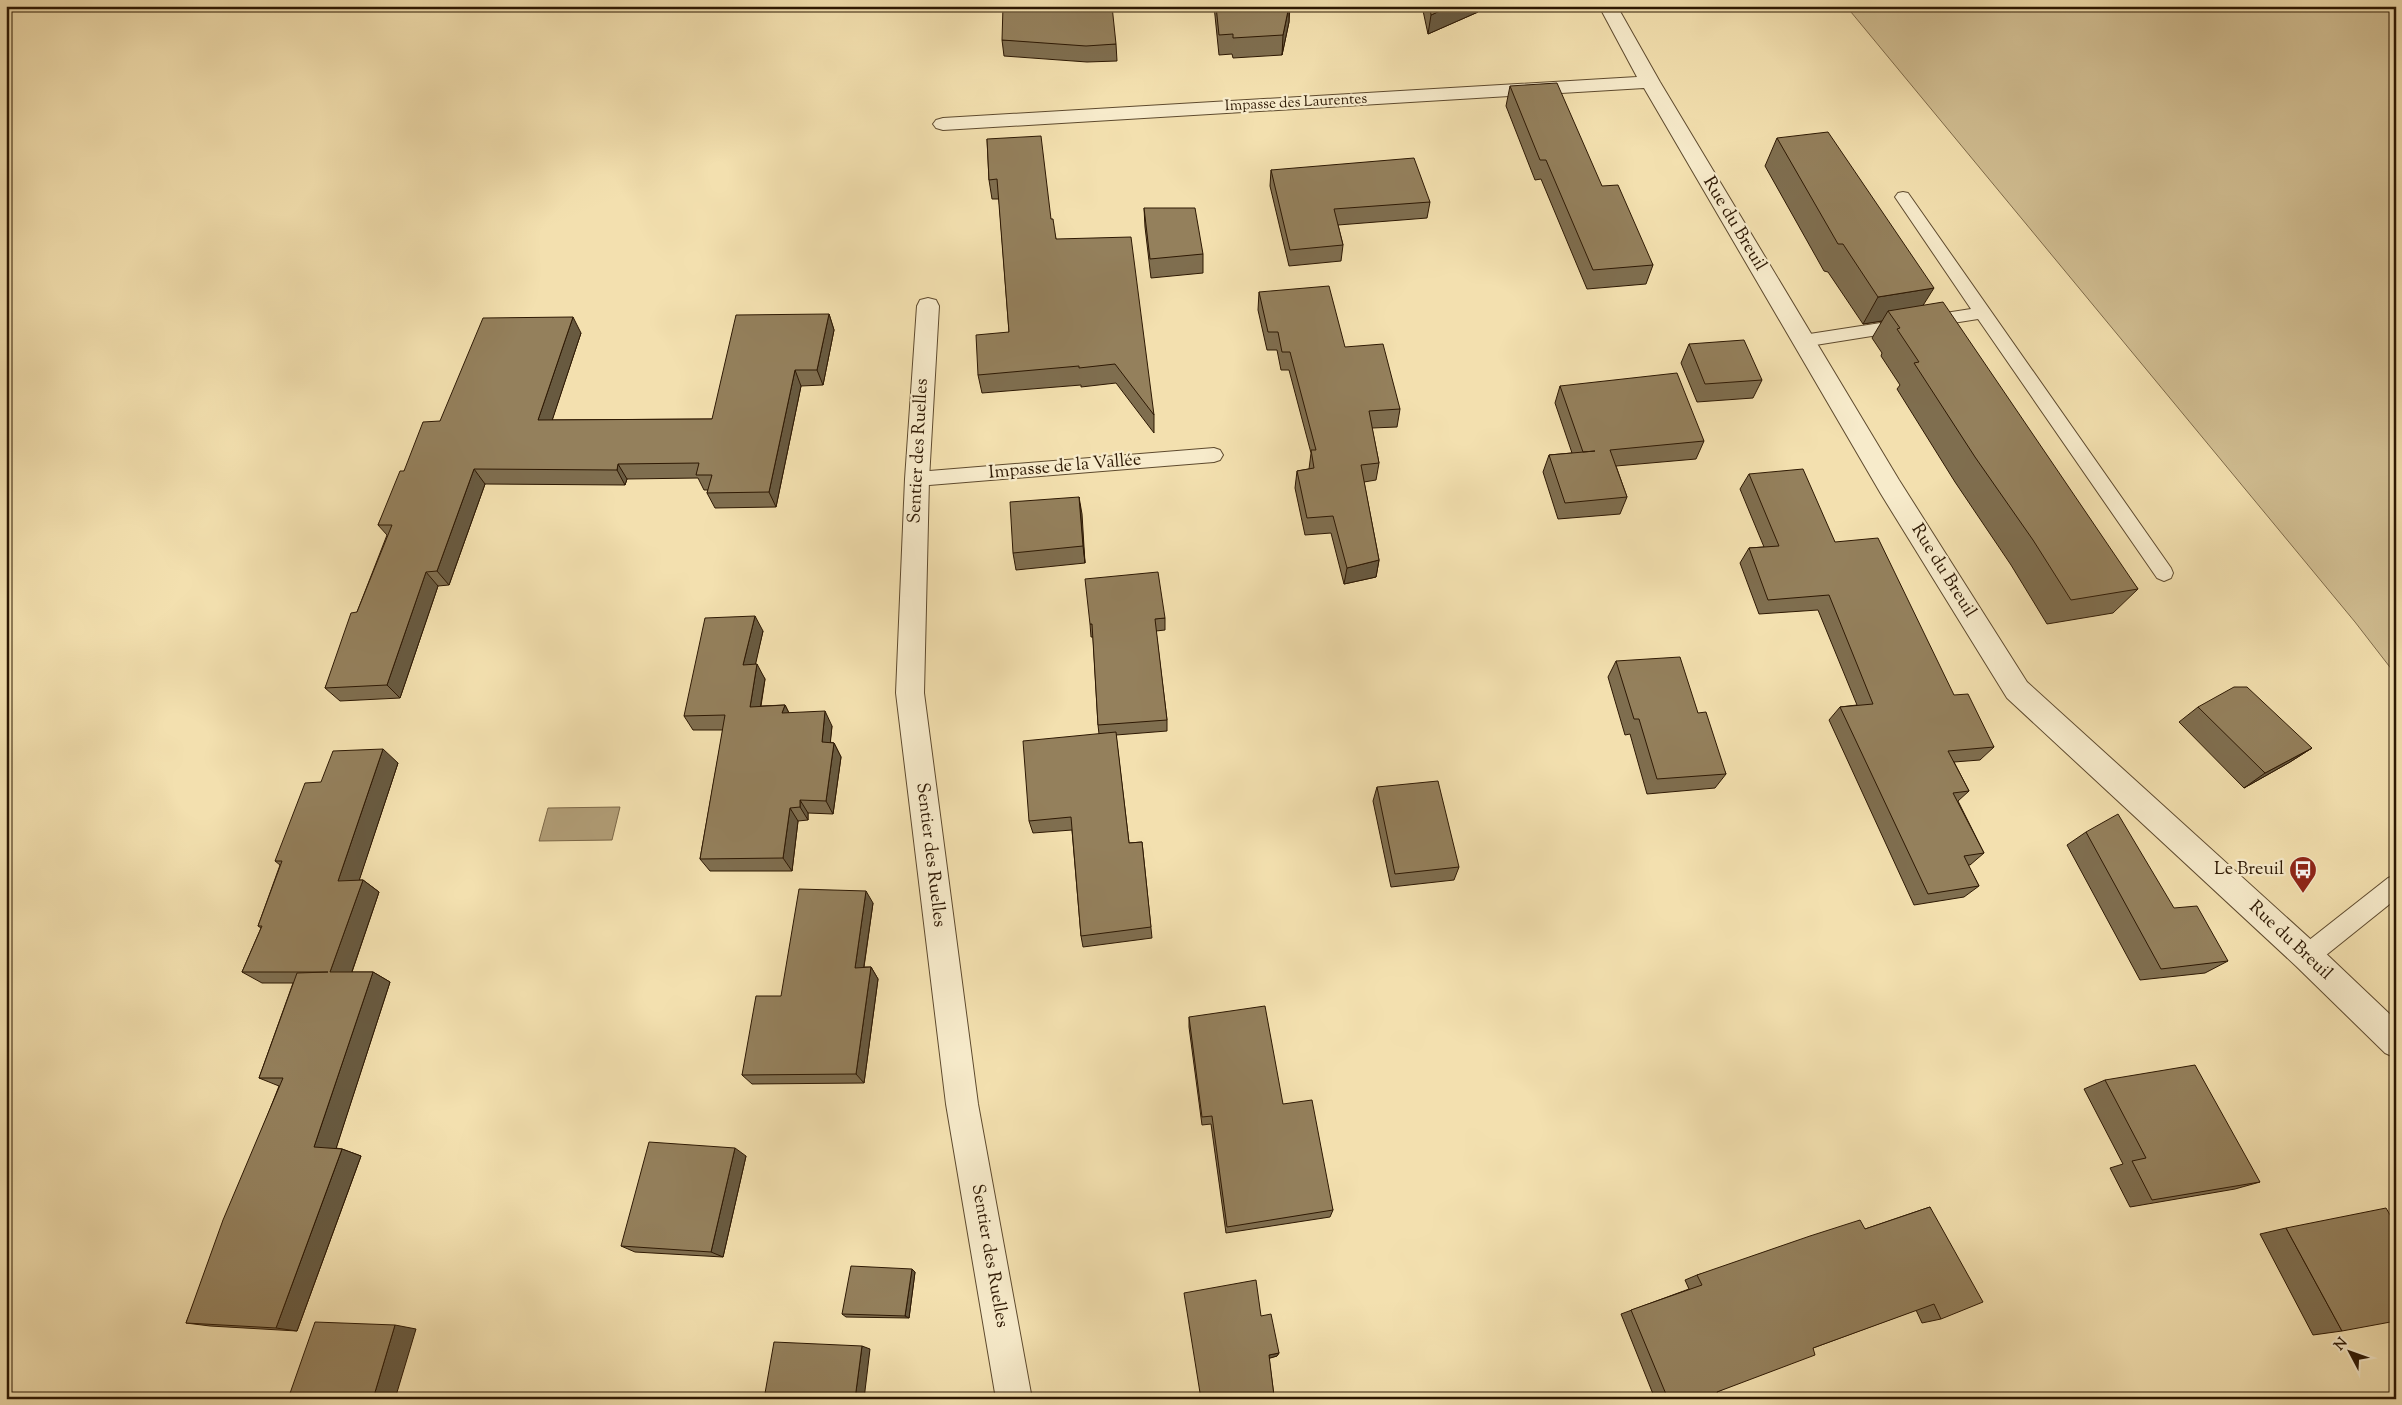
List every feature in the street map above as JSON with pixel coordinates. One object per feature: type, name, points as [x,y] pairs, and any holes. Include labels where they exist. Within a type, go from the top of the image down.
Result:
[{"type":"street","name":"Rue du Breuil","points":[[1608,6],[1650,82],[1890,487],[2017,690],[2307,956],[2396,1042]]},
{"type":"street","name":"Impasse des Laurentes","points":[[943,124],[1650,82]]},
{"type":"street","name":"Sentier des Ruelles","points":[[928,306],[917,480],[910,694],[962,1104],[1014,1399]]},
{"type":"lane","points":[[1902,197],[2164,573]]},
{"type":"lane","points":[[1804,340],[1982,313]]},
{"type":"lane","name":"Impasse de la Vallée","points":[[917,480],[1214,455]]},
{"type":"lane","points":[[2307,956],[2396,885]]},
{"type":"shaded area","points":[[1846,6],[2396,6],[2396,675],[2355,622]]},
{"type":"shaded area","points":[[620,807],[612,840],[539,841],[548,808]]},
{"type":"building","points":[[1003,6],[1112,6],[1116,44],[1086,46],[1002,40]]},
{"type":"building","points":[[1216,6],[1289,6],[1283,35],[1233,38],[1233,34],[1219,35]]},
{"type":"building","points":[[1430,6],[1451,6],[1431,15]]},
{"type":"building","points":[[1557,83],[1602,186],[1618,185],[1653,265],[1593,270],[1546,160],[1540,160],[1510,86]]},
{"type":"building","points":[[1828,132],[1934,288],[1878,297],[1843,244],[1838,244],[1777,138]]},
{"type":"building","points":[[1041,136],[1051,219],[1053,219],[1056,239],[1131,237],[1154,415],[1115,364],[978,375],[976,335],[1009,332],[997,179],[989,180],[987,139]]},
{"type":"building","points":[[1414,158],[1430,202],[1334,209],[1343,245],[1290,250],[1271,170]]},
{"type":"building","points":[[1144,208],[1195,208],[1203,254],[1150,259]]},
{"type":"building","points":[[1329,286],[1345,347],[1383,344],[1400,409],[1369,411],[1379,463],[1361,465],[1379,560],[1347,568],[1333,516],[1307,518],[1297,471],[1314,468],[1311,450],[1316,450],[1290,352],[1282,352],[1278,332],[1268,332],[1259,292]]},
{"type":"building","points":[[1943,302],[2138,589],[2071,600],[1914,363],[1919,362],[1897,329],[1900,328],[1888,311]]},
{"type":"building","points":[[829,314],[817,370],[795,370],[769,492],[707,493],[712,475],[696,475],[699,463],[618,464],[617,470],[474,469],[437,571],[426,572],[387,685],[325,688],[351,613],[357,612],[392,525],[378,525],[400,471],[404,471],[423,422],[440,421],[483,318],[573,317],[538,420],[712,419],[736,315]]},
{"type":"building","points":[[1744,340],[1762,380],[1705,384],[1689,344]]},
{"type":"building","points":[[1677,373],[1704,441],[1610,450],[1627,497],[1565,503],[1549,455],[1595,451],[1583,452],[1560,386]]},
{"type":"building","points":[[1803,469],[1835,542],[1878,538],[1954,695],[1968,694],[1994,747],[1948,751],[1969,791],[1953,793],[1984,853],[1964,856],[1979,886],[1928,894],[1840,707],[1873,704],[1829,595],[1768,600],[1749,548],[1779,546],[1749,474]]},
{"type":"building","points":[[1079,497],[1083,546],[1013,553],[1010,502]]},
{"type":"building","points":[[1158,572],[1165,618],[1155,619],[1167,720],[1098,725],[1092,624],[1090,624],[1085,579]]},
{"type":"building","points":[[755,616],[743,665],[757,664],[750,707],[785,705],[782,713],[825,711],[822,742],[834,743],[826,801],[800,800],[800,807],[790,808],[783,858],[700,859],[725,715],[684,716],[705,618]]},
{"type":"building","points":[[1680,657],[1698,713],[1706,712],[1726,774],[1657,779],[1639,719],[1634,719],[1616,661]]},
{"type":"building","points":[[2234,687],[2247,687],[2312,748],[2265,773],[2198,707]]},
{"type":"building","points":[[1116,732],[1129,843],[1142,842],[1151,927],[1081,936],[1071,817],[1029,821],[1023,741]]},
{"type":"building","points":[[383,749],[338,881],[363,880],[330,972],[373,972],[314,1147],[342,1149],[276,1328],[186,1323],[223,1220],[283,1078],[259,1078],[297,973],[328,972],[242,972],[262,926],[258,926],[282,861],[275,861],[305,783],[321,782],[333,751]]},
{"type":"building","points":[[1438,781],[1459,867],[1395,874],[1377,787]]},
{"type":"building","points":[[2118,814],[2174,908],[2197,906],[2228,961],[2161,969],[2086,832]]},
{"type":"building","points":[[799,889],[866,891],[855,968],[871,967],[856,1074],[742,1075],[756,996],[781,996]]},
{"type":"building","points":[[1265,1006],[1283,1104],[1312,1100],[1333,1210],[1227,1227],[1212,1116],[1202,1117],[1189,1017]]},
{"type":"building","points":[[2195,1065],[2260,1182],[2152,1200],[2132,1161],[2146,1158],[2105,1080]]},
{"type":"building","points":[[649,1142],[735,1148],[711,1252],[621,1246]]},
{"type":"building","points":[[1930,1207],[1983,1302],[1941,1319],[1934,1304],[1813,1348],[1815,1355],[1717,1392],[1719,1397],[1713,1399],[1668,1399],[1631,1310],[1702,1285],[1697,1275],[1810,1236],[1860,1220],[1865,1229]]},
{"type":"building","points":[[2386,1208],[2396,1225],[2396,1321],[2342,1331],[2286,1228]]},
{"type":"building","points":[[851,1266],[912,1269],[905,1316],[842,1314]]},
{"type":"building","points":[[1256,1280],[1261,1316],[1271,1314],[1279,1353],[1269,1355],[1274,1396],[1261,1399],[1201,1399],[1184,1293]]},
{"type":"building","points":[[315,1322],[395,1325],[373,1399],[288,1399]]},
{"type":"building","points":[[774,1342],[862,1346],[855,1399],[764,1399]]},
{"type":"place","name":"Le Breuil","points":[[2303,894]]}]
